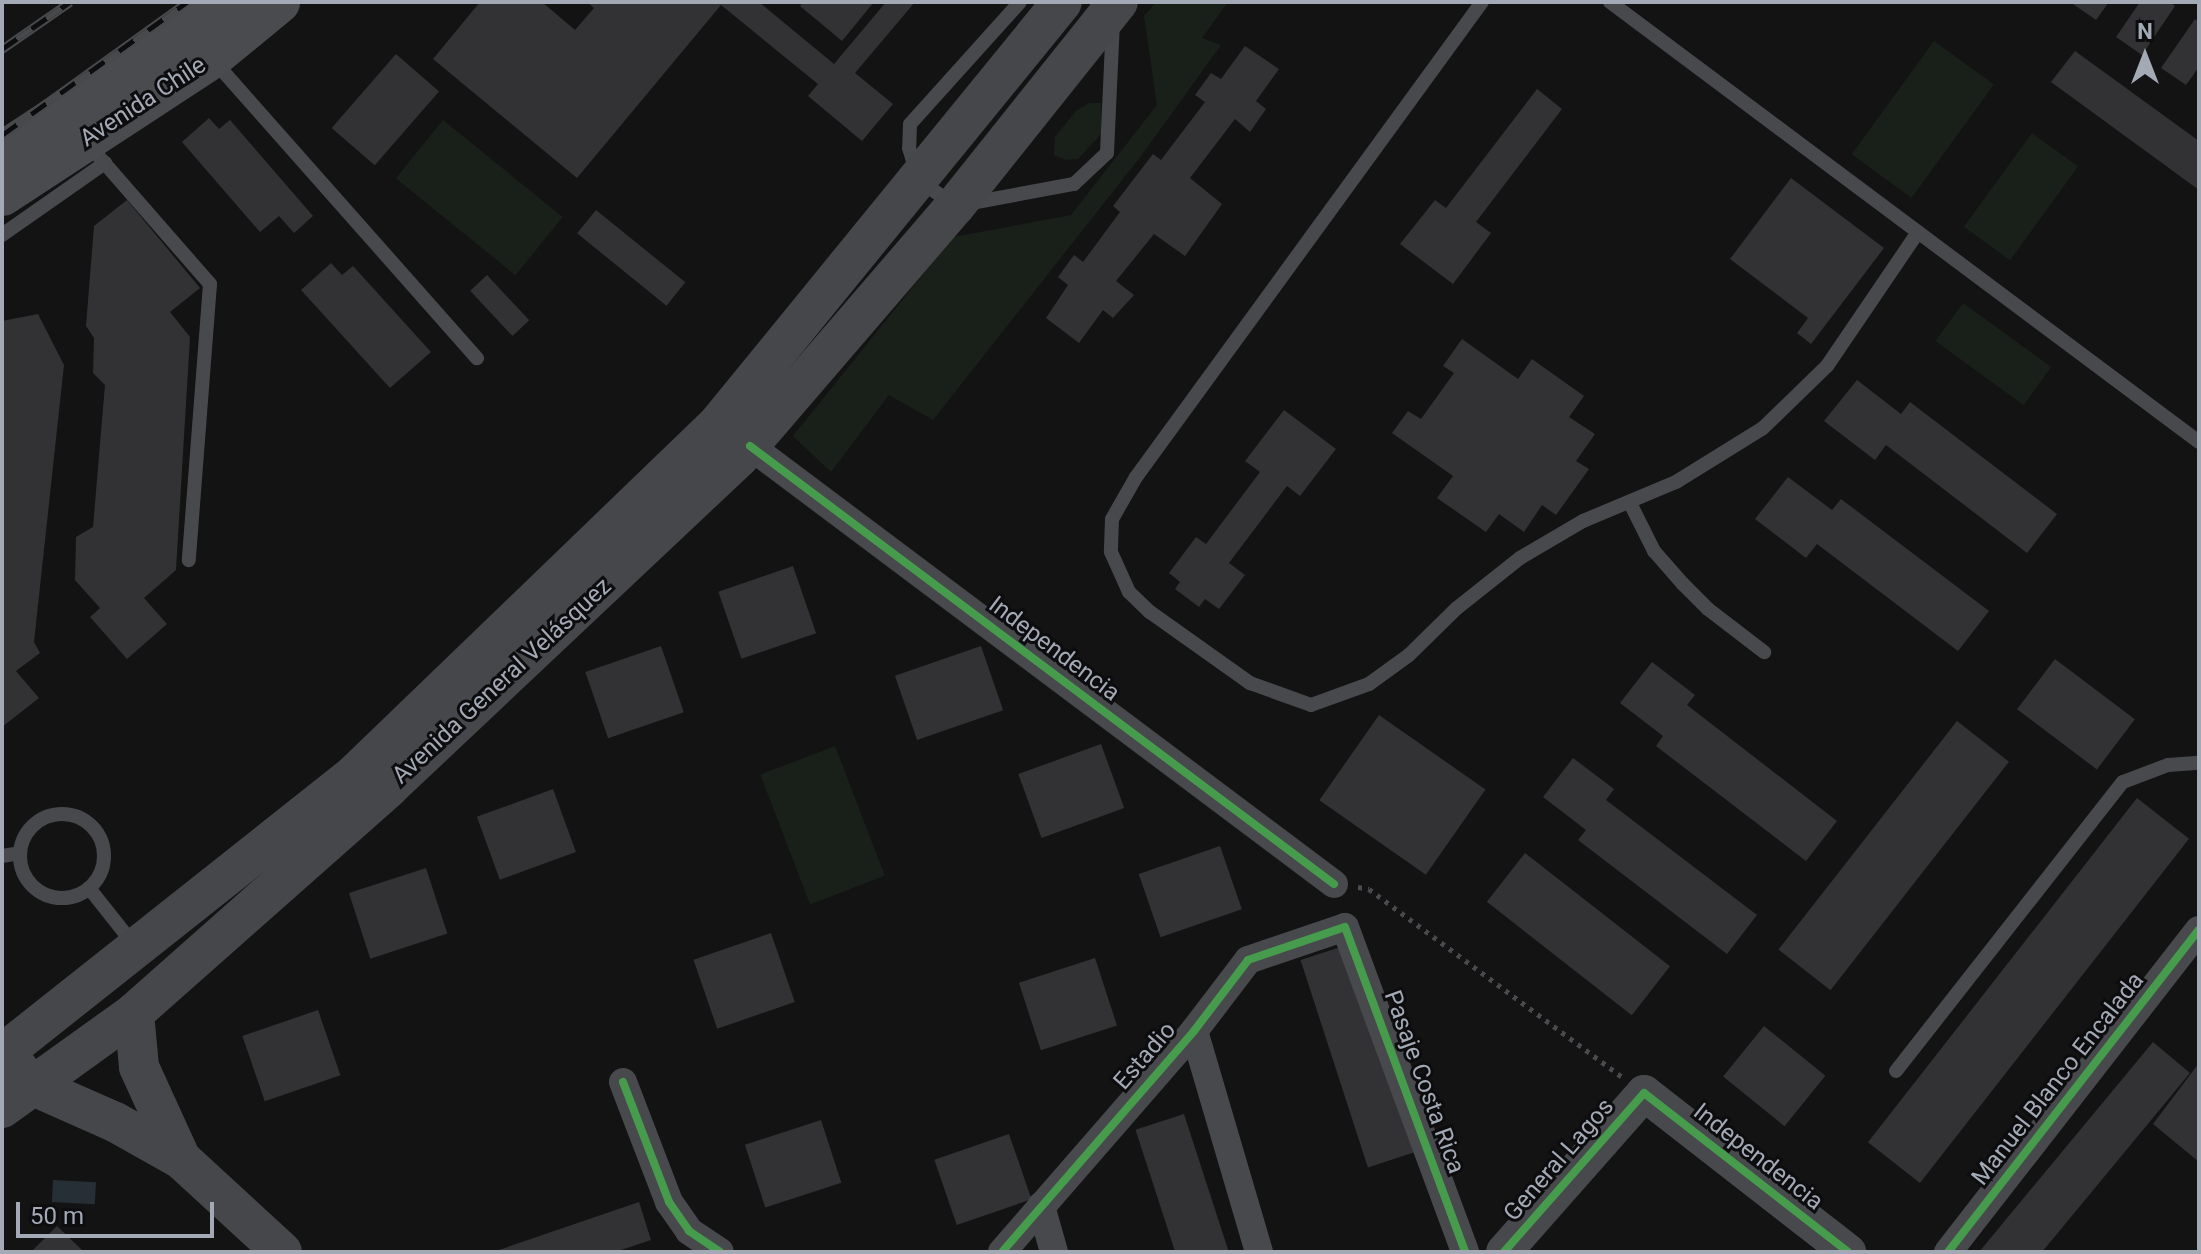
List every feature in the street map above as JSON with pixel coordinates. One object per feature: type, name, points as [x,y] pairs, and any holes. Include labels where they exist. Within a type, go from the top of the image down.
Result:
[{"type":"main road","name":"Avenida Chile","points":[[2,154],[185,34],[223,2]]},
{"type":"main road","name":"Avenida Chile","points":[[2,194],[95,152],[278,2]]},
{"type":"main road","name":"Avenida General Velásquez","points":[[3,1052],[138,949],[355,774],[718,424],[1062,2]]},
{"type":"main road","name":"Avenida General Velásquez","points":[[16,1096],[134,1013],[389,787],[750,446],[955,206],[1114,4]]},
{"type":"main road","points":[[134,1013],[139,1067],[181,1159]]},
{"type":"main road","points":[[3,1052],[16,1096],[115,1122],[181,1159],[282,1252]]},
{"type":"street","name":"Independencia","points":[[750,446],[1334,884]]},
{"type":"street","name":"Estadio","points":[[1002,1252],[1194,1031],[1248,960],[1345,927]]},
{"type":"street","name":"Pasaje Costa Rica","points":[[1345,927],[1465,1252]]},
{"type":"street","name":"Manuel Blanco Encalada","points":[[1948,1252],[2199,930]]},
{"type":"street","points":[[1194,1031],[1259,1252]]},
{"type":"street","points":[[623,1082],[669,1202],[689,1231],[720,1252]]},
{"type":"street","name":"Independencia","points":[[1644,1093],[1848,1252]]},
{"type":"street","name":"General Lagos","points":[[1504,1252],[1644,1093]]},
{"type":"street","points":[[1041,1206],[1054,1252]]},
{"type":"lane","points":[[1020,2],[910,124],[909,148],[919,180],[955,206],[1074,184],[1107,153],[1114,4]]},
{"type":"lane","points":[[1482,2],[1136,477],[1112,519],[1111,552],[1122,581],[1150,612],[1250,683],[1311,705],[1350,693],[1390,671],[1457,608],[1520,558],[1583,521],[1630,503],[1711,462],[1763,428],[1805,392],[1848,339],[1918,232]]},
{"type":"lane","points":[[1610,2],[2199,442]]},
{"type":"lane","points":[[211,57],[477,358]]},
{"type":"lane","points":[[2,235],[95,152],[210,284],[189,560]]},
{"type":"lane","points":[[1630,503],[1654,551],[1683,584],[1717,617],[1764,652]]},
{"type":"lane","points":[[1896,1071],[2123,782],[2168,765],[2199,763]]},
{"type":"lane","points":[[55,814],[81,818],[93,827],[104,851],[104,865],[89,888],[64,898],[37,890],[27,880],[20,853],[31,827],[55,814]]},
{"type":"lane","points":[[2,856],[20,853]]},
{"type":"lane","points":[[89,888],[138,949]]},
{"type":"path","points":[[1334,884],[1369,889],[1644,1093]]},
{"type":"shaded area","points":[[1156,2],[1228,2],[1202,38],[1221,45],[1141,156],[933,420],[889,395],[831,472],[793,436],[953,237],[1071,215],[1157,105],[1144,16]]},
{"type":"shaded area","points":[[1934,41],[1994,84],[1912,198],[1852,154]]},
{"type":"shaded area","points":[[1089,103],[1101,103],[1102,133],[1078,159],[1066,160],[1054,155],[1055,137],[1076,111]]},
{"type":"shaded area","points":[[443,120],[563,217],[515,275],[396,178]]},
{"type":"shaded area","points":[[2032,133],[2078,167],[2010,260],[1964,227]]},
{"type":"shaded area","points":[[1963,303],[2051,367],[2024,405],[1935,341]]},
{"type":"shaded area","points":[[835,746],[885,876],[810,904],[760,775]]},
{"type":"shaded area","points":[[53,1180],[96,1182],[95,1204],[52,1202]]},
{"type":"building","points":[[480,2],[542,2],[575,30],[594,8],[587,2],[759,2],[834,64],[886,2],[915,2],[855,73],[893,104],[862,141],[808,96],[818,84],[721,5],[577,178],[433,59]]},
{"type":"building","points":[[803,2],[874,2],[842,41],[800,6]]},
{"type":"building","points":[[2070,2],[2109,2],[2096,20]]},
{"type":"building","points":[[2140,2],[2170,2],[2175,6],[2142,55],[2116,37]]},
{"type":"building","points":[[2195,19],[2199,22],[2199,67],[2186,85],[2161,68]]},
{"type":"building","points":[[1245,46],[1279,69],[1256,101],[1266,109],[1250,132],[1235,119],[1190,178],[1222,204],[1185,256],[1154,234],[1116,281],[1134,295],[1113,318],[1103,310],[1079,343],[1046,318],[1068,285],[1058,277],[1074,255],[1083,262],[1120,212],[1113,206],[1153,154],[1161,160],[1205,102],[1195,95],[1211,73],[1221,79]]},
{"type":"building","points":[[2075,51],[2199,141],[2199,190],[2051,82]]},
{"type":"building","points":[[396,54],[439,91],[375,165],[332,128]]},
{"type":"building","points":[[1537,89],[1562,109],[1476,222],[1491,233],[1453,284],[1400,244],[1435,200],[1446,208]]},
{"type":"building","points":[[209,118],[219,129],[230,120],[313,216],[294,233],[279,216],[260,232],[182,142]]},
{"type":"building","points":[[1791,178],[1884,248],[1811,344],[1797,333],[1808,318],[1730,259]]},
{"type":"building","points":[[127,200],[200,288],[170,312],[190,337],[176,570],[144,598],[167,624],[127,659],[90,617],[100,608],[75,580],[76,537],[93,527],[105,385],[93,373],[94,338],[86,326],[94,226]]},
{"type":"building","points":[[596,210],[685,282],[666,306],[577,233]]},
{"type":"building","points":[[331,263],[342,275],[353,266],[431,352],[390,388],[301,290]]},
{"type":"building","points":[[487,275],[529,320],[512,336],[470,291]]},
{"type":"building","points":[[38,314],[64,365],[34,642],[40,653],[16,671],[39,698],[2,727],[2,321]]},
{"type":"building","points":[[1462,339],[1518,379],[1532,359],[1584,396],[1569,417],[1595,434],[1576,461],[1589,469],[1556,515],[1542,505],[1524,532],[1499,514],[1486,532],[1437,498],[1453,476],[1392,433],[1408,411],[1421,419],[1454,373],[1443,366]]},
{"type":"building","points":[[1857,380],[1901,414],[1910,402],[2057,514],[2027,553],[1886,445],[1875,460],[1824,421]]},
{"type":"building","points":[[1284,410],[1336,449],[1300,496],[1287,486],[1229,563],[1245,575],[1219,609],[1205,599],[1199,607],[1175,589],[1180,582],[1169,573],[1196,537],[1206,544],[1260,472],[1245,461]]},
{"type":"building","points":[[1788,477],[1832,510],[1841,499],[1989,611],[1958,651],[1817,544],[1806,558],[1755,519]]},
{"type":"building","points":[[793,566],[816,633],[741,659],[718,592]]},
{"type":"building","points":[[661,646],[684,712],[608,738],[585,672]]},
{"type":"building","points":[[981,646],[1003,710],[917,740],[895,676]]},
{"type":"building","points":[[2055,659],[2135,719],[2097,769],[2017,709]]},
{"type":"building","points":[[1652,662],[1695,695],[1687,705],[1837,821],[1806,861],[1656,746],[1663,736],[1620,703]]},
{"type":"building","points":[[1379,715],[1485,790],[1426,875],[1319,800]]},
{"type":"building","points":[[1957,721],[2009,762],[1830,990],[1778,950]]},
{"type":"building","points":[[1101,744],[1124,808],[1042,838],[1018,774]]},
{"type":"building","points":[[1573,758],[1614,789],[1606,800],[1757,915],[1727,954],[1578,840],[1586,830],[1543,797]]},
{"type":"building","points":[[553,789],[576,852],[500,880],[477,817]]},
{"type":"building","points":[[2137,798],[2189,839],[1920,1183],[1868,1142]]},
{"type":"building","points":[[1220,846],[1242,909],[1160,937],[1139,874]]},
{"type":"building","points":[[1525,853],[1670,966],[1632,1015],[1487,902]]},
{"type":"building","points":[[426,868],[447,934],[370,959],[349,893]]},
{"type":"building","points":[[771,933],[795,1002],[717,1029],[693,960]]},
{"type":"building","points":[[1350,944],[1417,1151],[1368,1167],[1301,960]]},
{"type":"building","points":[[1095,958],[1117,1026],[1041,1050],[1019,983]]},
{"type":"building","points":[[318,1010],[340,1075],[265,1101],[242,1036]]},
{"type":"building","points":[[1764,1026],[1825,1076],[1784,1126],[1723,1077]]},
{"type":"building","points":[[2153,1042],[2190,1073],[2042,1252],[1979,1252]]},
{"type":"building","points":[[2199,1063],[2199,1162],[2153,1124]]},
{"type":"building","points":[[1184,1114],[1229,1252],[1175,1252],[1135,1130]]},
{"type":"building","points":[[821,1120],[841,1183],[765,1207],[745,1145]]},
{"type":"building","points":[[1009,1134],[1031,1199],[957,1225],[934,1160]]},
{"type":"building","points":[[639,1202],[651,1240],[615,1252],[493,1252]]},
{"type":"building","points":[[57,1226],[82,1250],[31,1252]]},
{"type":"railway","points":[[2,49],[70,2]]},
{"type":"railway","points":[[2,135],[187,2]]},
{"type":"cycle path","points":[[750,446],[1334,884]]},
{"type":"cycle path","points":[[1002,1252],[1194,1031],[1248,960],[1345,927],[1465,1252]]},
{"type":"cycle path","points":[[1948,1252],[2199,930]]},
{"type":"cycle path","points":[[623,1082],[669,1202],[689,1231],[720,1252]]},
{"type":"cycle path","points":[[1504,1252],[1644,1093],[1848,1252]]}]
